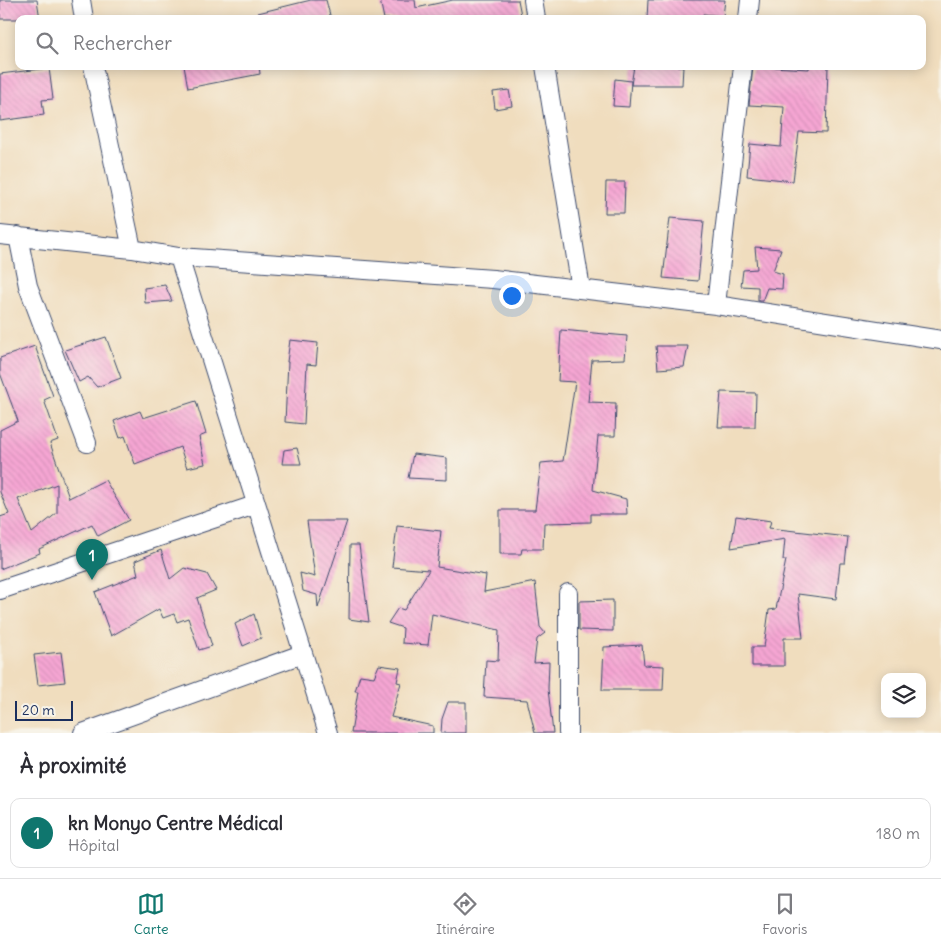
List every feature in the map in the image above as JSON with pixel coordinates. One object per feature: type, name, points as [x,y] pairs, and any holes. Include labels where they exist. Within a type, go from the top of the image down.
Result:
[{"type":"street","points":[[80,0],[83,15]]},
{"type":"street","points":[[533,0],[535,15]]},
{"type":"street","points":[[748,15],[750,0]]},
{"type":"street","points":[[94,70],[132,249]]},
{"type":"street","points":[[546,70],[581,289]]},
{"type":"street","points":[[716,305],[743,70]]},
{"type":"street","points":[[0,234],[132,249],[179,257],[492,279],[581,289],[716,305],[941,340]]},
{"type":"street","points":[[18,236],[28,286],[87,443]]},
{"type":"street","points":[[179,257],[255,505],[328,733]]},
{"type":"street","points":[[0,590],[255,505]]},
{"type":"street","points":[[568,593],[568,733]]},
{"type":"street","points":[[83,733],[302,654]]},
{"type":"building","points":[[0,0],[37,0],[39,15],[15,15],[15,19],[0,19]]},
{"type":"building","points":[[311,0],[326,0],[330,15],[258,15],[258,13]]},
{"type":"building","points":[[380,0],[415,0],[416,8],[453,0],[518,0],[521,15],[383,15]]},
{"type":"building","points":[[648,0],[725,0],[723,15],[647,15]]},
{"type":"building","points":[[49,70],[53,99],[42,100],[44,115],[0,121],[0,74]]},
{"type":"building","points":[[185,70],[260,70],[260,74],[188,88]]},
{"type":"building","points":[[633,70],[683,70],[682,85],[631,85]]},
{"type":"building","points":[[753,70],[828,70],[826,133],[799,132],[793,181],[747,176],[750,144],[781,147],[784,107],[749,105]]},
{"type":"building","points":[[615,79],[631,81],[629,107],[613,106]]},
{"type":"building","points":[[509,90],[512,106],[495,109],[493,92]]},
{"type":"building","points":[[606,182],[625,182],[624,213],[605,213]]},
{"type":"building","points":[[670,218],[704,221],[698,281],[663,278]]},
{"type":"building","points":[[755,247],[781,249],[773,271],[783,274],[782,289],[767,288],[762,301],[758,301],[758,287],[741,286],[743,270],[757,269]]},
{"type":"building","points":[[165,285],[172,301],[145,303],[144,288]]},
{"type":"building","points":[[561,330],[627,336],[625,359],[592,360],[588,402],[616,403],[615,436],[598,436],[593,490],[626,499],[627,514],[591,514],[591,522],[544,523],[543,549],[522,549],[521,554],[500,554],[500,510],[535,510],[541,463],[563,461],[575,382],[558,381]]},
{"type":"building","points":[[106,337],[121,378],[97,387],[88,377],[79,382],[65,350]]},
{"type":"building","points":[[290,340],[318,343],[316,365],[307,364],[304,424],[285,422],[287,362]]},
{"type":"building","points":[[35,346],[53,396],[44,400],[58,440],[50,443],[69,498],[105,480],[129,520],[98,536],[92,524],[39,549],[40,553],[0,569],[0,517],[9,514],[0,492],[0,430],[18,421],[0,373],[0,358]],"holes":[[[57,484],[57,513],[32,533],[18,499]]]},
{"type":"building","points":[[656,346],[688,346],[684,367],[658,369]]},
{"type":"building","points":[[721,392],[756,393],[755,427],[718,427]]},
{"type":"building","points":[[196,401],[206,434],[199,437],[205,464],[187,468],[180,447],[135,464],[125,436],[120,438],[114,421],[140,411],[143,418]]},
{"type":"building","points":[[297,448],[301,464],[282,464],[284,450]]},
{"type":"building","points":[[413,454],[447,458],[447,480],[408,478]]},
{"type":"building","points":[[736,516],[771,521],[769,528],[848,537],[845,563],[840,563],[836,599],[798,594],[803,638],[784,638],[784,666],[752,666],[752,647],[764,647],[769,610],[776,609],[786,560],[783,560],[785,539],[731,548]]},
{"type":"building","points":[[307,521],[347,521],[318,608],[317,595],[303,591],[300,573],[315,577]]},
{"type":"building","points":[[397,526],[441,531],[437,567],[486,575],[484,592],[535,582],[540,627],[545,633],[537,639],[534,663],[549,662],[548,689],[553,733],[535,733],[527,700],[484,697],[486,660],[498,661],[499,630],[432,614],[428,645],[402,643],[403,628],[388,623],[398,608],[404,610],[429,570],[392,567]]},
{"type":"building","points":[[350,545],[359,545],[369,622],[349,619]]},
{"type":"building","points":[[161,550],[170,579],[184,568],[207,574],[216,590],[197,598],[212,646],[199,650],[188,618],[177,622],[174,614],[163,618],[159,609],[111,636],[95,592],[138,575],[135,561]]},
{"type":"building","points":[[613,600],[613,631],[579,630],[579,601]]},
{"type":"building","points":[[254,614],[261,638],[243,646],[235,624]]},
{"type":"building","points":[[642,645],[644,665],[664,666],[663,690],[602,690],[604,647]]},
{"type":"building","points":[[61,652],[65,682],[38,685],[34,655]]},
{"type":"building","points":[[379,665],[400,668],[397,682],[401,683],[391,717],[433,726],[433,733],[351,733],[358,691],[355,691],[360,675],[374,677]]},
{"type":"building","points":[[448,702],[466,702],[466,733],[441,733],[442,719]]},
{"type":"place","name":"kn Monyo Centre Médical","points":[[92,580]]}]
